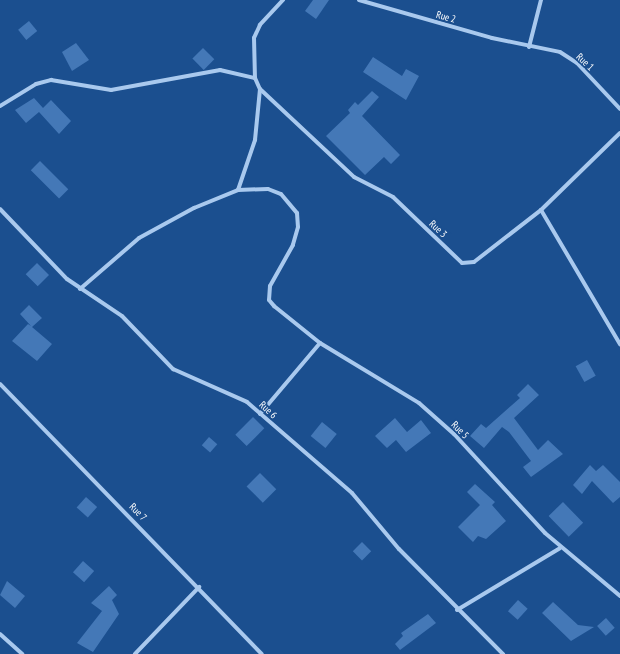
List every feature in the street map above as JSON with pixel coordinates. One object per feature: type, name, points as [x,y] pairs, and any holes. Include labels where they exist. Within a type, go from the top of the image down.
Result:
[{"type":"street","name":"Rue 3","points":[[282,0],[260,25],[254,38],[256,78],[260,89],[354,177],[393,197],[462,263],[478,260],[541,210]]},
{"type":"street","name":"Rue 2","points":[[359,0],[529,47]]},
{"type":"street","points":[[529,47],[541,0]]},
{"type":"street","name":"Rue 1","points":[[529,47],[567,56],[620,109]]},
{"type":"street","points":[[0,106],[36,84],[51,80],[111,90],[220,70],[256,78]]},
{"type":"street","points":[[80,288],[139,238],[238,190],[255,140],[260,89]]},
{"type":"street","points":[[620,133],[541,210],[620,344]]},
{"type":"street","name":"Rue 5","points":[[238,190],[268,189],[286,198],[297,213],[293,245],[270,286],[269,300],[279,312],[320,343],[419,403],[454,434],[560,548],[620,596]]},
{"type":"street","name":"Rue 6","points":[[0,209],[37,252],[80,288],[122,316],[173,369],[241,398],[352,493],[457,610],[503,654]]},
{"type":"street","points":[[260,414],[320,343]]},
{"type":"street","name":"Rue 7","points":[[0,384],[199,587],[262,654]]},
{"type":"street","points":[[457,610],[560,548]]},
{"type":"street","points":[[135,654],[199,587]]},
{"type":"street","points":[[0,634],[22,654]]},
{"type":"building","points":[[313,0],[329,0],[316,19],[305,11]]},
{"type":"building","points":[[29,21],[37,31],[26,40],[18,30]]},
{"type":"building","points":[[76,43],[89,60],[72,71],[62,52]]},
{"type":"building","points":[[203,48],[214,59],[204,70],[192,59]]},
{"type":"building","points":[[373,57],[402,76],[406,69],[419,76],[406,100],[363,72]]},
{"type":"building","points":[[372,91],[379,97],[362,116],[400,155],[391,164],[384,157],[365,175],[326,136],[350,113],[348,110],[355,102],[358,105]]},
{"type":"building","points":[[34,98],[43,108],[51,100],[71,121],[59,134],[39,112],[26,123],[15,110]]},
{"type":"building","points":[[40,161],[68,189],[59,198],[31,170]]},
{"type":"building","points":[[37,263],[49,275],[38,286],[26,274]]},
{"type":"building","points":[[29,305],[42,318],[32,327],[52,344],[37,361],[12,341],[28,324],[31,326],[20,314]]},
{"type":"building","points":[[587,360],[596,376],[584,382],[576,366]]},
{"type":"building","points":[[528,384],[539,395],[514,418],[538,450],[548,440],[563,454],[531,477],[523,467],[531,461],[509,432],[502,427],[484,448],[470,436],[481,424],[486,428],[520,398],[517,395]]},
{"type":"building","points":[[253,417],[264,428],[247,446],[235,435]]},
{"type":"building","points":[[395,418],[407,432],[421,420],[431,433],[406,452],[396,440],[387,448],[375,436]]},
{"type":"building","points":[[322,422],[337,434],[325,448],[311,436]]},
{"type":"building","points":[[209,437],[217,444],[210,453],[202,445]]},
{"type":"building","points":[[590,465],[596,471],[603,465],[620,482],[620,497],[613,503],[592,481],[582,494],[573,485]]},
{"type":"building","points":[[260,473],[276,489],[263,503],[247,486]]},
{"type":"building","points":[[475,484],[495,502],[492,505],[506,521],[486,539],[478,536],[473,542],[458,527],[480,505],[467,492]]},
{"type":"building","points":[[86,497],[97,507],[88,517],[77,507]]},
{"type":"building","points":[[563,502],[583,523],[569,537],[549,516]]},
{"type":"building","points":[[362,542],[371,551],[362,560],[353,551]]},
{"type":"building","points":[[83,561],[94,571],[84,582],[73,572]]},
{"type":"building","points":[[7,581],[25,596],[15,608],[0,595]]},
{"type":"building","points":[[109,586],[117,595],[112,600],[119,614],[93,652],[77,643],[102,611],[91,603]]},
{"type":"building","points":[[518,600],[528,609],[518,620],[508,611]]},
{"type":"building","points":[[553,602],[578,625],[594,627],[571,641],[542,613]]},
{"type":"building","points":[[428,614],[436,623],[400,650],[395,644],[403,636],[401,633]]},
{"type":"building","points":[[606,618],[615,628],[606,636],[597,626]]}]
